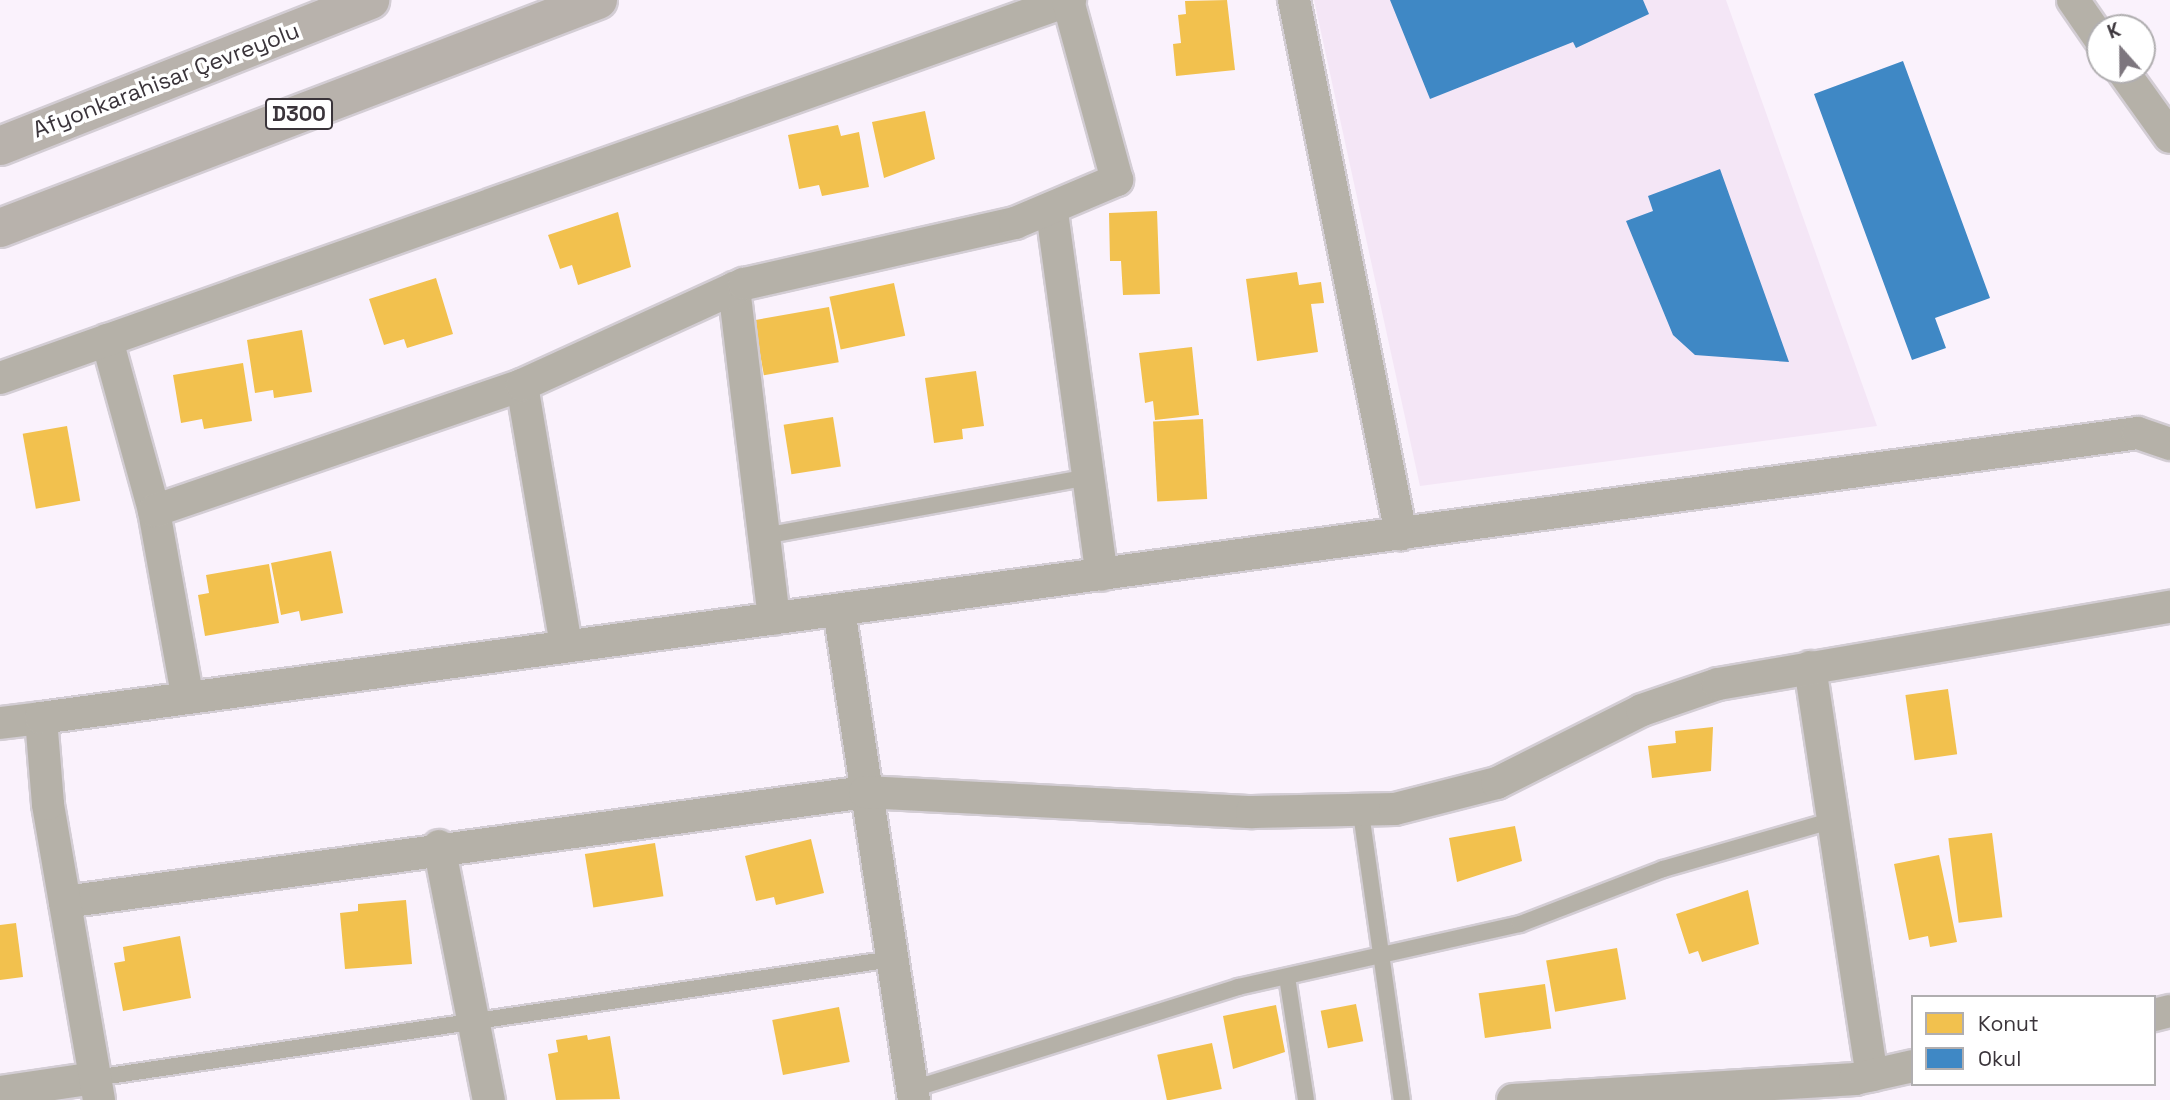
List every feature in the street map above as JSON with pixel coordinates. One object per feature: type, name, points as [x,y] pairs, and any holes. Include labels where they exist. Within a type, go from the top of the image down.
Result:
[{"type":"highway","name":"Afyonkarahisar Çevreyolu","points":[[0,145],[370,0]]},
{"type":"highway","name":"D300","points":[[0,228],[598,0]]},
{"type":"street","points":[[0,378],[1069,0],[1117,180],[1052,212],[734,288],[522,385],[154,511]]},
{"type":"street","points":[[1294,0],[1401,534]]},
{"type":"street","points":[[2073,0],[2086,19]]},
{"type":"street","points":[[2132,84],[2170,137]]},
{"type":"street","points":[[1052,212],[1102,575]]},
{"type":"street","points":[[734,288],[774,619]]},
{"type":"street","points":[[107,340],[154,511],[187,694]]},
{"type":"street","points":[[522,385],[566,645]]},
{"type":"street","points":[[0,723],[187,694],[774,619],[2138,433],[2170,444]]},
{"type":"street","points":[[65,902],[439,846],[865,792],[1361,813],[1497,783],[1679,695],[1810,667],[2170,607]]},
{"type":"street","points":[[839,610],[865,792],[914,1095]]},
{"type":"street","points":[[1810,667],[1872,1075]]},
{"type":"street","points":[[0,1092],[97,1089],[65,902],[41,718]]},
{"type":"street","points":[[439,846],[489,1100]]},
{"type":"street","points":[[1513,1100],[1781,1091],[1911,1066]]},
{"type":"lane","points":[[764,536],[1088,477]]},
{"type":"lane","points":[[1361,813],[1402,1100]]},
{"type":"lane","points":[[914,1095],[1287,977],[1520,924],[1663,869],[1834,820]]},
{"type":"lane","points":[[97,1089],[474,1020],[892,959]]},
{"type":"lane","points":[[1287,977],[1306,1100]]},
{"type":"shaded area","points":[[1314,0],[1726,0],[1877,426],[1420,486]]},
{"type":"building: Konut","points":[[1227,0],[1235,70],[1176,76],[1173,44],[1181,43],[1178,15],[1186,14],[1185,1]]},
{"type":"building: Konut","points":[[925,111],[935,159],[884,178],[872,122]]},
{"type":"building: Konut","points":[[838,125],[841,136],[859,132],[869,187],[822,196],[819,185],[799,189],[788,135]]},
{"type":"building: Konut","points":[[1157,211],[1160,294],[1123,295],[1121,261],[1110,261],[1109,213]]},
{"type":"building: Konut","points":[[618,212],[631,267],[578,285],[572,265],[560,269],[548,235]]},
{"type":"building: Konut","points":[[1297,272],[1299,285],[1321,282],[1324,303],[1311,304],[1318,352],[1257,361],[1246,279]]},
{"type":"building: Konut","points":[[436,278],[453,334],[407,348],[404,339],[384,345],[369,299]]},
{"type":"building: Konut","points":[[894,283],[905,336],[841,350],[829,297]]},
{"type":"building: Konut","points":[[829,307],[839,362],[764,375],[754,320]]},
{"type":"building: Konut","points":[[302,330],[312,392],[274,398],[273,390],[255,393],[247,340]]},
{"type":"building: Konut","points":[[1192,347],[1199,415],[1155,420],[1153,401],[1145,403],[1139,353]]},
{"type":"building: Konut","points":[[243,363],[252,421],[204,429],[202,419],[181,423],[173,375]]},
{"type":"building: Konut","points":[[976,371],[984,426],[962,429],[963,439],[934,443],[925,378]]},
{"type":"building: Konut","points":[[833,417],[841,466],[791,474],[784,425]]},
{"type":"building: Konut","points":[[1203,419],[1207,499],[1157,502],[1153,422]]},
{"type":"building: Konut","points":[[67,426],[80,501],[36,509],[23,434]]},
{"type":"building: Konut","points":[[331,551],[343,613],[301,621],[299,611],[281,615],[271,563]]},
{"type":"building: Konut","points":[[269,564],[279,623],[205,636],[198,595],[209,593],[206,575]]},
{"type":"building: Konut","points":[[1948,689],[1957,754],[1915,760],[1905,695]]},
{"type":"building: Konut","points":[[1713,727],[1711,771],[1652,778],[1648,746],[1676,743],[1675,731]]},
{"type":"building: Konut","points":[[1515,826],[1522,861],[1457,882],[1449,838]]},
{"type":"building: Konut","points":[[1992,833],[2002,917],[1959,923],[1948,838]]},
{"type":"building: Konut","points":[[811,839],[824,893],[776,905],[774,897],[756,901],[745,856]]},
{"type":"building: Konut","points":[[655,843],[663,896],[593,907],[585,854]]},
{"type":"building: Konut","points":[[1939,855],[1957,942],[1930,947],[1928,936],[1909,940],[1894,864]]},
{"type":"building: Konut","points":[[1748,890],[1759,944],[1702,962],[1698,951],[1689,954],[1676,914]]},
{"type":"building: Konut","points":[[406,900],[412,964],[345,969],[340,913],[358,911],[358,904]]},
{"type":"building: Konut","points":[[16,923],[23,977],[0,980],[0,925]]},
{"type":"building: Konut","points":[[180,936],[191,998],[123,1011],[114,963],[125,961],[123,947]]},
{"type":"building: Konut","points":[[1617,948],[1626,999],[1555,1012],[1546,961]]},
{"type":"building: Konut","points":[[1545,984],[1551,1029],[1485,1038],[1479,993]]},
{"type":"building: Konut","points":[[1356,1004],[1363,1041],[1328,1048],[1321,1011]]},
{"type":"building: Konut","points":[[1276,1005],[1285,1052],[1233,1069],[1223,1016]]},
{"type":"building: Konut","points":[[839,1007],[850,1062],[783,1075],[772,1020]]},
{"type":"building: Konut","points":[[587,1035],[588,1040],[610,1036],[620,1099],[556,1100],[548,1054],[558,1052],[556,1040]]},
{"type":"building: Konut","points":[[1212,1043],[1222,1089],[1167,1100],[1157,1055]]},
{"type":"building: Okul","points":[[1390,0],[1643,0],[1649,14],[1576,48],[1573,42],[1430,99]]},
{"type":"building: Okul","points":[[1903,61],[1990,298],[1935,318],[1946,348],[1912,360],[1814,94]]},
{"type":"building: Okul","points":[[1720,169],[1789,362],[1695,355],[1673,335],[1626,221],[1653,211],[1648,196]]}]
